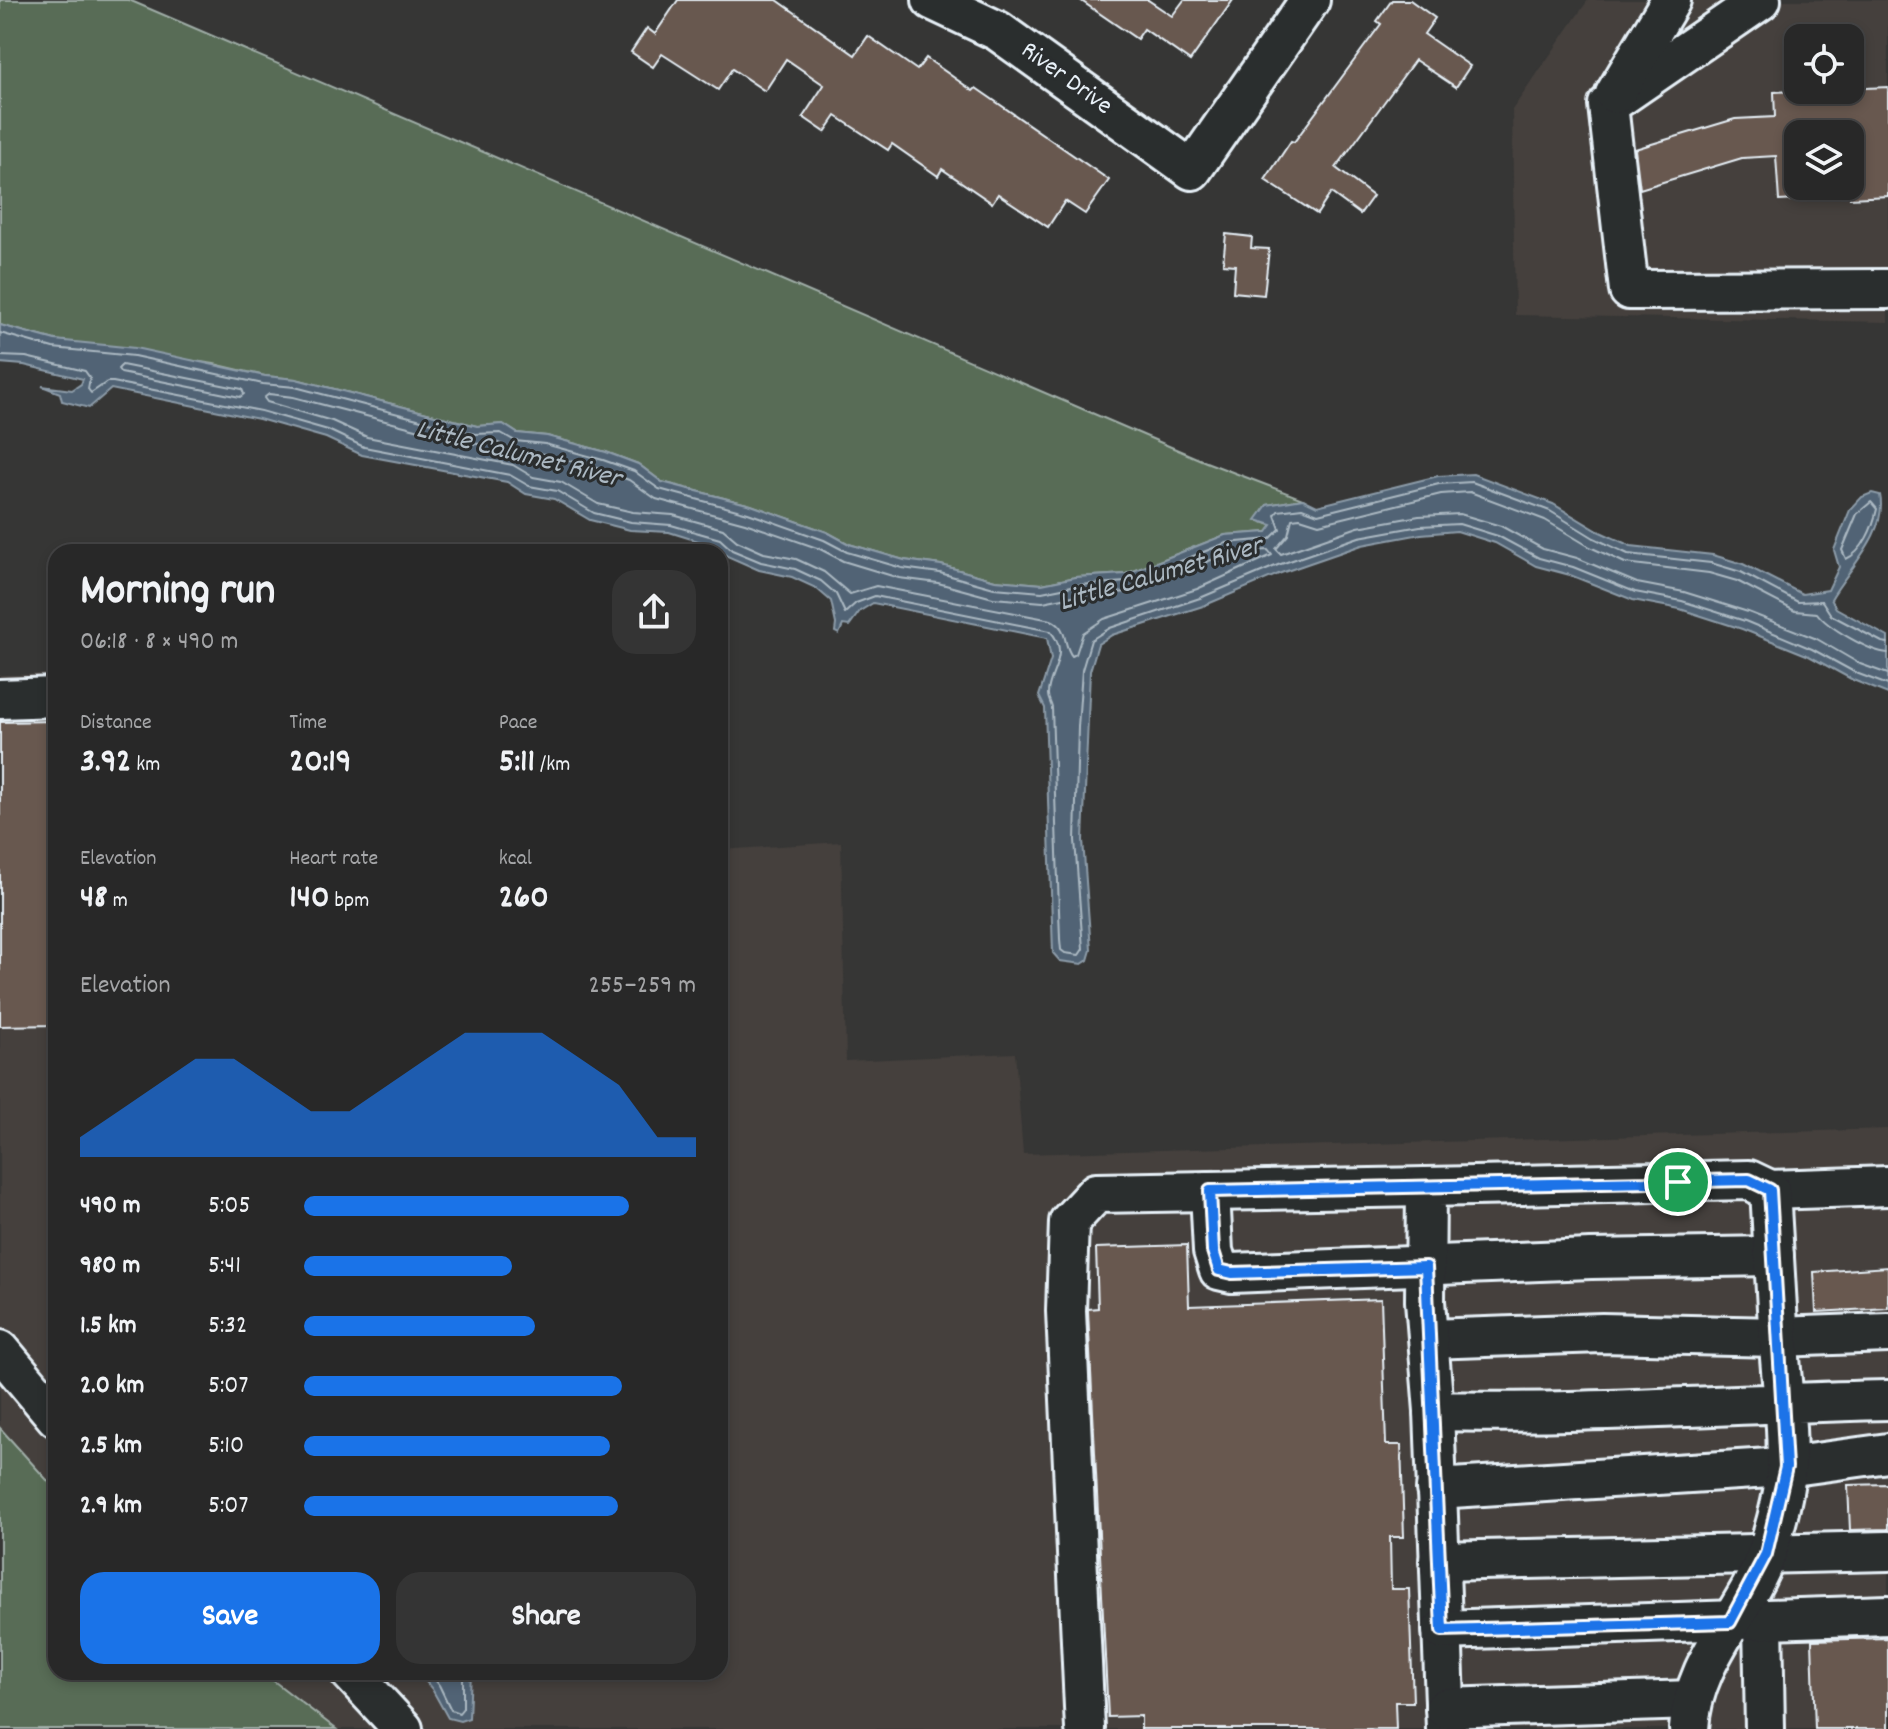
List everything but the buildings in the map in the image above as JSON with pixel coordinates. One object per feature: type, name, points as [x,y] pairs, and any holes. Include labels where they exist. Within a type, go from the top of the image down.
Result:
[{"type":"street","name":"River Drive","points":[[932,0],[998,31],[1192,170],[1310,0]]},
{"type":"street","points":[[1671,0],[1608,105],[1629,290],[1888,289]]},
{"type":"street","points":[[1608,105],[1761,0]]},
{"type":"street","points":[[0,699],[48,697]]},
{"type":"street","points":[[1085,1729],[1066,1311],[1069,1222],[1096,1193],[1749,1180],[1770,1190],[1888,1186]]},
{"type":"street","points":[[1426,1187],[1426,1267],[1445,1718],[1691,1715],[1703,1667],[1746,1621],[1766,1554],[1786,1467],[1770,1190]]},
{"type":"street","points":[[1210,1191],[1213,1251],[1219,1270],[1232,1273],[1591,1259],[1774,1256]]},
{"type":"street","points":[[1429,1339],[1602,1333],[1778,1337],[1888,1333]]},
{"type":"street","points":[[0,1350],[48,1407]]},
{"type":"street","points":[[1434,1411],[1548,1412],[1888,1400]]},
{"type":"street","points":[[1436,1489],[1786,1467],[1888,1453]]},
{"type":"street","points":[[1439,1561],[1888,1551]]},
{"type":"street","points":[[1442,1630],[1888,1615]]},
{"type":"street","points":[[1746,1621],[1765,1729]]},
{"type":"street","points":[[357,1680],[403,1729]]},
{"type":"shaded area","points":[[1588,0],[1888,0],[1888,322],[1515,315],[1512,110]]},
{"type":"shaded area","points":[[48,674],[48,1481],[0,1428],[0,675]]},
{"type":"shaded area","points":[[841,842],[846,1061],[1015,1053],[1023,1154],[1888,1129],[1888,1729],[336,1729],[272,1680],[728,1680],[728,849]]},
{"type":"green space","points":[[0,0],[129,0],[1206,462],[1303,499],[1267,505],[1257,520],[1273,526],[1267,532],[1225,535],[1126,574],[1076,577],[1042,584],[995,580],[849,544],[827,532],[751,505],[662,482],[638,464],[606,452],[547,436],[517,433],[503,424],[477,426],[296,379],[55,340],[0,325]]},
{"type":"green space","points":[[0,1428],[48,1481],[48,1680],[272,1680],[336,1729],[0,1729]]},
{"type":"water","name":"Little Calumet River","points":[[0,325],[55,340],[135,348],[265,376],[296,379],[477,426],[503,424],[517,433],[547,436],[606,452],[638,464],[662,482],[751,505],[827,532],[849,544],[904,560],[941,565],[995,580],[1042,584],[1076,577],[1126,574],[1225,535],[1267,532],[1272,525],[1256,520],[1267,505],[1303,499],[1317,506],[1438,476],[1473,474],[1553,504],[1598,531],[1631,546],[1713,555],[1743,564],[1802,594],[1828,590],[1839,567],[1834,550],[1850,510],[1862,497],[1872,493],[1880,495],[1878,523],[1865,550],[1831,599],[1836,608],[1888,637],[1888,694],[1853,680],[1809,656],[1742,629],[1680,609],[1633,600],[1570,575],[1536,566],[1495,543],[1457,531],[1362,545],[1281,573],[1203,606],[1112,635],[1098,644],[1090,671],[1083,840],[1091,950],[1088,960],[1082,964],[1060,961],[1053,953],[1045,708],[1039,696],[1051,659],[1047,638],[873,603],[860,611],[849,626],[843,625],[839,634],[835,632],[831,601],[816,588],[728,556],[728,544],[707,544],[669,532],[630,530],[590,520],[554,499],[526,494],[507,482],[362,455],[326,438],[259,419],[111,389],[89,408],[62,401],[60,393],[42,386],[72,390],[83,379],[24,365],[0,363]]},
{"type":"water","points":[[425,1680],[471,1680],[469,1718],[460,1721],[448,1718]]},
{"type":"route","points":[[1749,1180],[1770,1190],[1786,1467],[1766,1554],[1734,1615],[1730,1622],[1442,1630],[1434,1411],[1425,1301],[1426,1267],[1232,1273],[1219,1270],[1213,1251],[1210,1191],[1678,1182],[1749,1180]]}]
